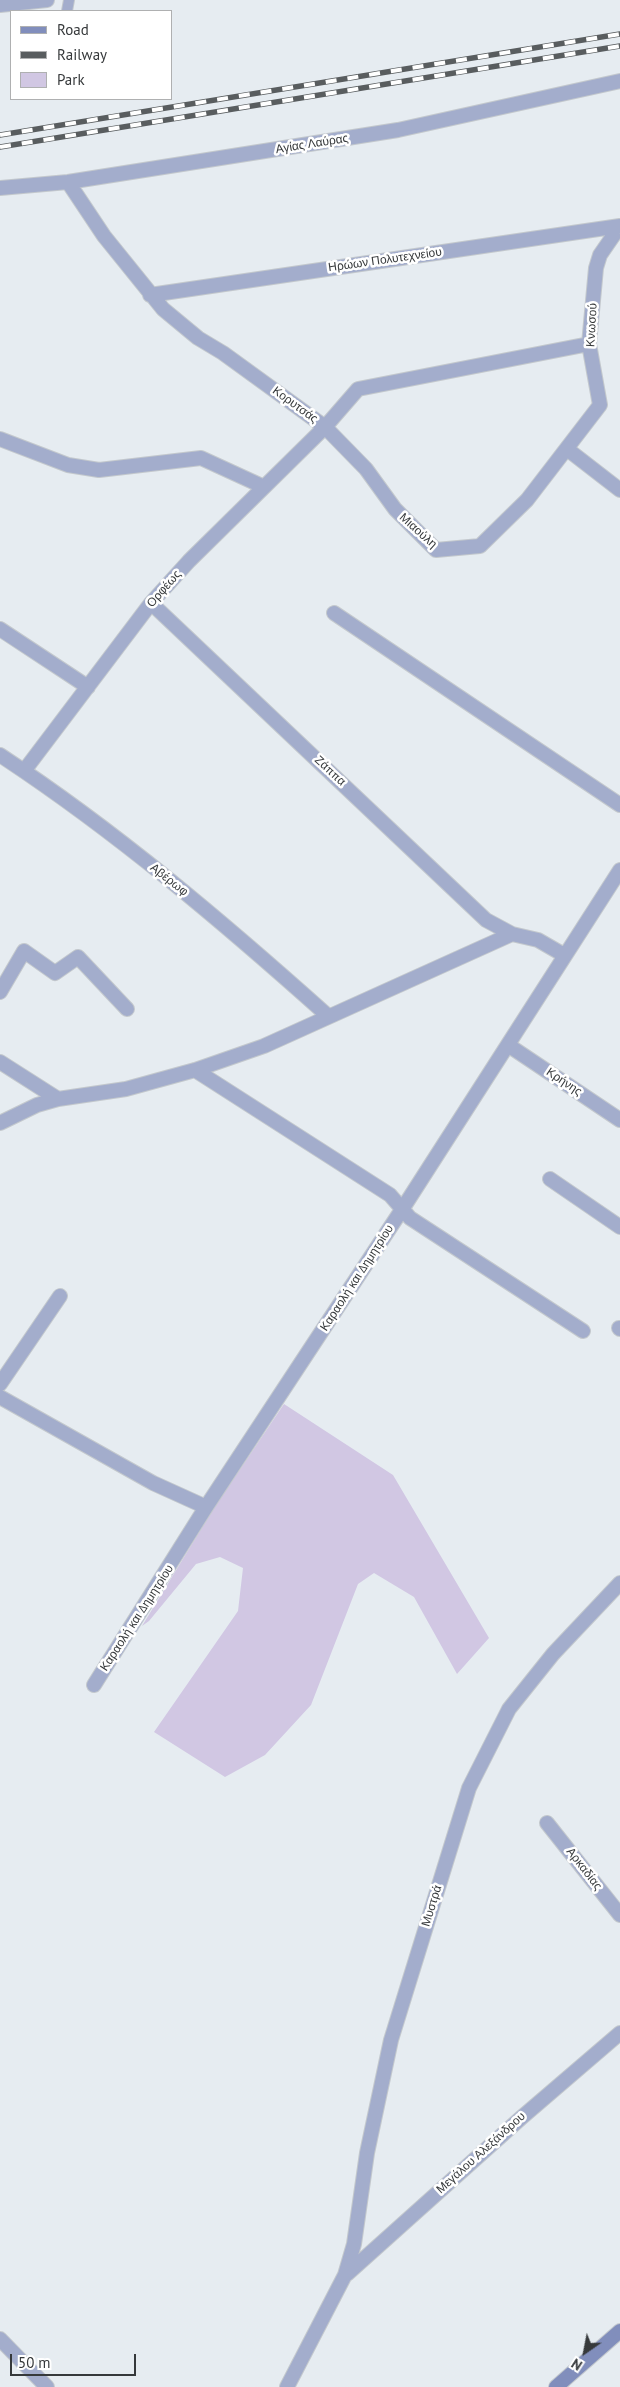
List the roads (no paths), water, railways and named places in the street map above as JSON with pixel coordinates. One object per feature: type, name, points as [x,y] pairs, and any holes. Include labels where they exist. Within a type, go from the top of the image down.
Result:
[{"type":"main road","points":[[556,2387],[620,2332]]},
{"type":"street","points":[[0,5],[47,0]]},
{"type":"street","name":"Αγίας Λαύρας","points":[[0,188],[68,182],[398,130],[620,81]]},
{"type":"street","name":"Κορυτσάς","points":[[68,182],[104,236],[150,295],[198,338],[223,353],[325,427],[358,389],[589,344]]},
{"type":"street","name":"Ηρώων Πολυτεχνείου","points":[[150,295],[620,226]]},
{"type":"street","name":"Κνωσού","points":[[567,449],[600,405],[589,344],[597,262],[620,226]]},
{"type":"street","name":"Μιαούλη","points":[[325,427],[366,469],[395,509],[436,550],[480,546],[528,500],[567,449]]},
{"type":"street","name":"Ορφέως","points":[[24,771],[151,603],[188,561],[262,486],[325,427]]},
{"type":"street","points":[[0,439],[60,462],[100,470],[201,458],[262,486]]},
{"type":"street","points":[[567,449],[620,490]]},
{"type":"street","name":"Ζάππα","points":[[151,603],[486,920],[512,934],[538,940],[564,955]]},
{"type":"street","points":[[334,613],[620,805]]},
{"type":"street","points":[[0,629],[88,687]]},
{"type":"street","name":"Αβέρωφ","points":[[0,755],[75,807],[181,889],[238,935],[328,1016]]},
{"type":"street","name":"Καραολή και Δημητρίου","points":[[94,1685],[206,1507],[403,1208],[620,870]]},
{"type":"street","points":[[0,1123],[37,1104],[126,1089],[195,1070],[264,1046],[512,934]]},
{"type":"street","points":[[0,992],[24,951],[55,973],[78,957],[128,1009]]},
{"type":"street","name":"Κρήνης","points":[[508,1045],[620,1120]]},
{"type":"street","points":[[0,1062],[58,1099]]},
{"type":"street","points":[[195,1070],[390,1195],[410,1218],[583,1331]]},
{"type":"street","points":[[550,1179],[620,1227]]},
{"type":"street","points":[[0,1384],[60,1296]]},
{"type":"street","points":[[0,1397],[160,1487],[206,1507]]},
{"type":"street","name":"Μυστρά","points":[[345,2275],[354,2244],[367,2153],[391,2040],[469,1788],[509,1709],[553,1654],[620,1583]]},
{"type":"street","name":"Αρκαδίας","points":[[547,1823],[620,1915]]},
{"type":"street","name":"Μεγάλου Αλεξάνδρου","points":[[345,2275],[520,2118],[620,2033]]},
{"type":"street","points":[[287,2387],[345,2275]]},
{"type":"street","points":[[0,2339],[46,2387]]},
{"type":"railway","points":[[0,135],[620,34]]},
{"type":"railway","points":[[0,147],[620,46]]}]
